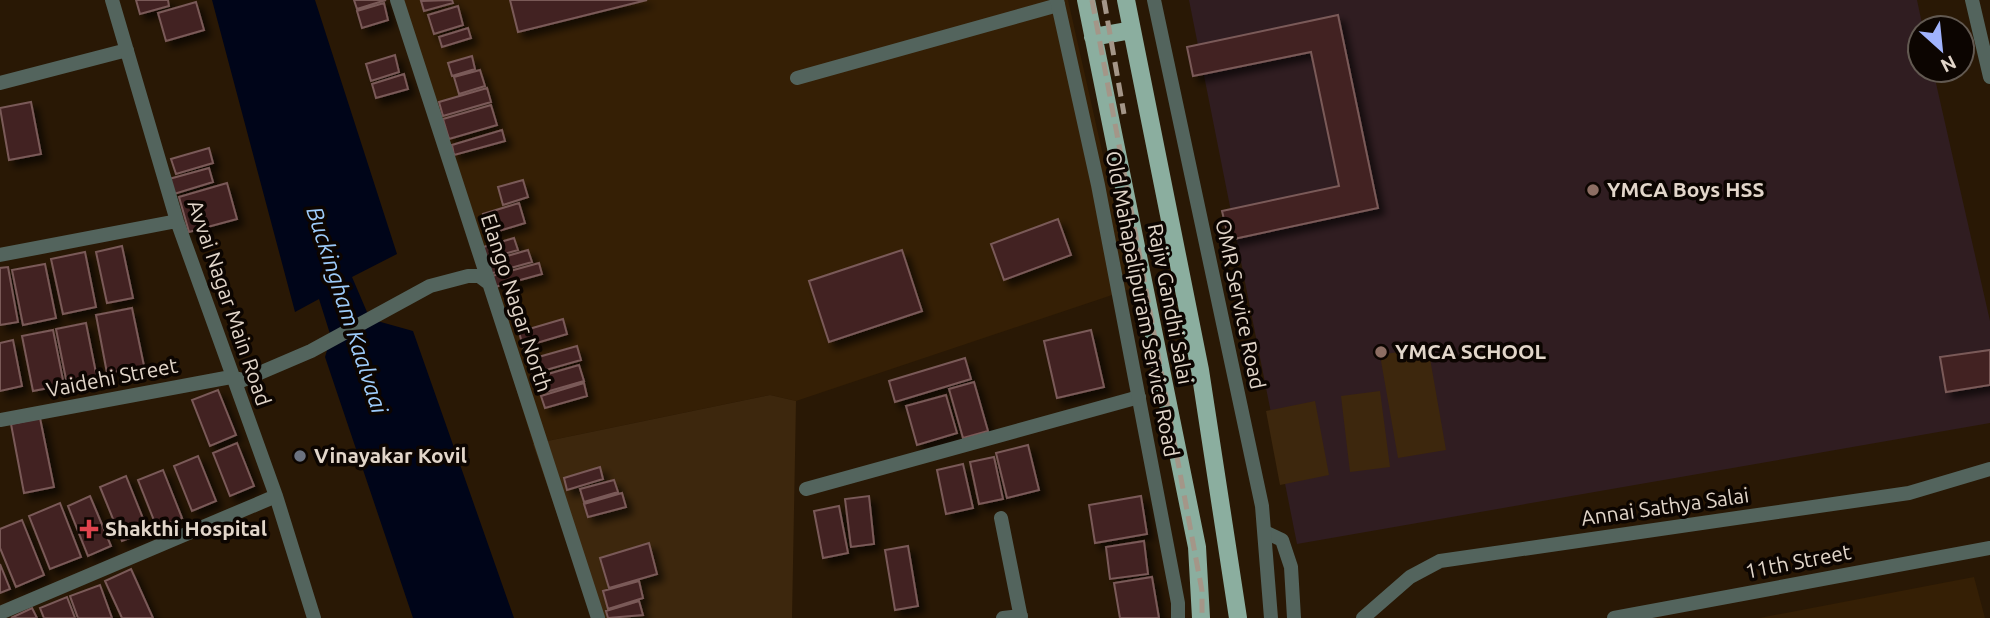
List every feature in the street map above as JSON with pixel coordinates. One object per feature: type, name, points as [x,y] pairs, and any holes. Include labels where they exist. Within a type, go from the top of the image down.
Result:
[{"type":"main road","name":"Rajiv Gandhi Salai","points":[[1086,0],[1197,547],[1201,618]]},
{"type":"main road","name":"Rajiv Gandhi Salai","points":[[1126,0],[1200,370],[1238,618]]},
{"type":"main road","points":[[1093,37],[1132,30]]},
{"type":"street","name":"Avvai Nagar Main Road","points":[[112,0],[177,221],[276,496],[314,618]]},
{"type":"street","name":"Elango Nagar North","points":[[397,0],[486,282],[598,618]]},
{"type":"street","name":"OMR Service Road","points":[[1154,0],[1266,533],[1271,618]]},
{"type":"street","points":[[1972,0],[1990,77]]},
{"type":"street","points":[[797,78],[1057,3]]},
{"type":"street","name":"Old Mahapalipuram Service Road","points":[[1057,3],[1098,185],[1178,603],[1178,618]]},
{"type":"street","points":[[0,83],[127,50]]},
{"type":"street","points":[[0,255],[177,221]]},
{"type":"street","name":"Vaidehi Street","points":[[0,420],[231,377],[243,380],[311,351],[430,286],[468,276],[479,276],[486,282]]},
{"type":"street","points":[[806,489],[1139,397]]},
{"type":"street","name":"Annai Sathya Salai","points":[[1363,618],[1410,577],[1440,561],[1909,492],[1990,469]]},
{"type":"street","points":[[0,613],[276,496]]},
{"type":"street","points":[[1001,518],[1021,617],[1003,618]]},
{"type":"street","points":[[1266,533],[1282,540],[1291,567],[1294,618]]},
{"type":"street","name":"11th Street","points":[[1614,618],[1990,548]]},
{"type":"shaded area","points":[[398,0],[1068,0],[1133,288],[796,401],[770,395],[533,444]]},
{"type":"shaded area","name":"YMCA Boys HSS","points":[[1189,0],[1917,0],[1920,14],[1906,14],[1906,84],[1936,84],[1990,321],[1990,423],[1297,544]]},
{"type":"shaded area","points":[[1428,347],[1446,450],[1398,458],[1380,355]]},
{"type":"shaded area","points":[[1380,391],[1390,467],[1350,472],[1341,396]]},
{"type":"shaded area","points":[[770,395],[796,401],[792,618],[593,618],[533,444]]},
{"type":"shaded area","points":[[1315,401],[1329,475],[1280,485],[1266,411]]},
{"type":"shaded area","points":[[1974,577],[1985,618],[1759,618]]},
{"type":"water","name":"Buckingham Kaalvaai","points":[[212,0],[315,0],[397,254],[352,277],[370,319],[413,331],[514,618],[413,618],[325,357],[331,337],[319,299],[295,312]]},
{"type":"building","points":[[136,0],[168,0],[169,6],[140,14]]},
{"type":"building","points":[[354,0],[386,0],[357,9]]},
{"type":"building","points":[[452,0],[453,3],[424,11],[421,1]]},
{"type":"building","points":[[510,0],[647,0],[518,32]]},
{"type":"building","points":[[196,2],[204,30],[166,41],[158,13]]},
{"type":"building","points":[[384,3],[388,20],[362,28],[357,11]]},
{"type":"building","points":[[458,6],[463,25],[434,34],[428,15]]},
{"type":"building","points":[[1338,15],[1378,208],[1229,240],[1222,211],[1339,186],[1311,52],[1193,76],[1187,47]]},
{"type":"building","points":[[468,28],[471,38],[442,47],[439,37]]},
{"type":"building","points":[[395,55],[399,72],[371,81],[366,64]]},
{"type":"building","points":[[472,56],[475,69],[452,76],[448,63]]},
{"type":"building","points":[[480,70],[485,86],[459,94],[454,77]]},
{"type":"building","points":[[404,74],[408,89],[376,98],[372,84]]},
{"type":"building","points":[[487,88],[491,102],[443,116],[439,102]]},
{"type":"building","points":[[31,102],[41,154],[9,160],[0,108]]},
{"type":"building","points":[[491,105],[497,125],[449,139],[443,119]]},
{"type":"building","points":[[502,130],[505,141],[454,155],[452,145]]},
{"type":"building","points":[[209,148],[213,163],[176,174],[171,159]]},
{"type":"building","points":[[209,168],[213,182],[174,194],[169,179]]},
{"type":"building","points":[[523,180],[528,197],[503,205],[498,187]]},
{"type":"building","points":[[227,183],[237,219],[189,232],[179,197]]},
{"type":"building","points":[[519,203],[525,223],[489,234],[483,214]]},
{"type":"building","points":[[1058,219],[1071,255],[1004,280],[991,244]]},
{"type":"building","points":[[514,238],[518,250],[483,260],[480,248]]},
{"type":"building","points":[[122,246],[133,298],[107,303],[96,252]]},
{"type":"building","points":[[528,250],[532,262],[489,274],[486,262]]},
{"type":"building","points":[[902,250],[922,311],[829,342],[809,281]]},
{"type":"building","points":[[85,252],[96,307],[63,314],[51,259]]},
{"type":"building","points":[[539,263],[542,274],[495,287],[492,276]]},
{"type":"building","points":[[45,264],[56,318],[23,325],[12,270]]},
{"type":"building","points":[[8,267],[18,322],[0,325],[0,268]]},
{"type":"building","points":[[132,308],[144,366],[107,373],[96,315]]},
{"type":"building","points":[[563,319],[567,334],[523,347],[519,332]]},
{"type":"building","points":[[86,323],[97,378],[67,384],[56,329]]},
{"type":"building","points":[[53,330],[64,385],[33,391],[22,336]]},
{"type":"building","points":[[1091,330],[1104,387],[1057,398],[1044,341]]},
{"type":"building","points":[[13,340],[22,386],[0,391],[0,343]]},
{"type":"building","points":[[577,346],[581,360],[532,374],[528,360]]},
{"type":"building","points":[[1990,350],[1990,385],[1946,392],[1940,357]]},
{"type":"building","points":[[965,358],[971,379],[895,402],[889,381]]},
{"type":"building","points":[[579,365],[584,381],[546,392],[541,376]]},
{"type":"building","points":[[974,382],[988,431],[963,438],[949,389]]},
{"type":"building","points":[[584,383],[587,396],[545,408],[541,396]]},
{"type":"building","points":[[218,390],[236,435],[210,446],[192,400]]},
{"type":"building","points":[[946,395],[957,433],[917,445],[906,406]]},
{"type":"building","points":[[40,418],[54,487],[24,493],[11,424]]},
{"type":"building","points":[[237,443],[254,486],[230,496],[213,453]]},
{"type":"building","points":[[1028,445],[1039,490],[1007,498],[996,453]]},
{"type":"building","points":[[198,456],[216,501],[192,511],[174,466]]},
{"type":"building","points":[[994,457],[1003,499],[979,504],[970,462]]},
{"type":"building","points":[[963,464],[973,508],[946,514],[937,470]]},
{"type":"building","points":[[600,467],[603,479],[567,490],[564,478]]},
{"type":"building","points":[[163,470],[182,518],[157,528],[138,480]]},
{"type":"building","points":[[126,476],[148,531],[122,541],[100,487]]},
{"type":"building","points":[[614,480],[618,492],[584,502],[580,489]]},
{"type":"building","points":[[622,493],[626,507],[588,517],[584,504]]},
{"type":"building","points":[[90,496],[111,546],[88,556],[68,506]]},
{"type":"building","points":[[869,496],[874,544],[851,547],[845,499]]},
{"type":"building","points":[[1141,496],[1147,534],[1095,543],[1089,505]]},
{"type":"building","points":[[60,503],[81,557],[50,569],[29,516]]},
{"type":"building","points":[[839,506],[848,553],[823,558],[814,511]]},
{"type":"building","points":[[22,520],[44,575],[16,587],[0,548],[0,529]]},
{"type":"building","points":[[1144,541],[1148,574],[1110,579],[1106,547]]},
{"type":"building","points":[[649,543],[657,574],[609,588],[600,558]]},
{"type":"building","points":[[908,546],[918,606],[895,610],[885,550]]},
{"type":"building","points":[[0,564],[10,589],[0,593]]},
{"type":"building","points":[[131,569],[153,618],[122,618],[105,581]]},
{"type":"building","points":[[1152,577],[1159,618],[1120,618],[1114,583]]},
{"type":"building","points":[[639,581],[643,598],[608,609],[603,591]]},
{"type":"building","points":[[100,585],[112,618],[78,618],[70,596]]},
{"type":"building","points":[[67,597],[75,618],[44,618],[40,608]]},
{"type":"building","points":[[639,601],[643,615],[608,618],[606,611]]},
{"type":"building","points":[[32,608],[37,618],[11,618]]},
{"type":"railway","points":[[1092,0],[1202,591],[1202,618]]},
{"type":"railway","points":[[1104,0],[1124,114]]},
{"type":"place","name":"YMCA Boys HSS","points":[[1593,190]]},
{"type":"place","name":"YMCA SCHOOL","points":[[1381,352]]},
{"type":"place","name":"Vinayakar Kovil","points":[[300,456]]},
{"type":"place","name":"Shakthi Hospital","points":[[89,529]]}]
